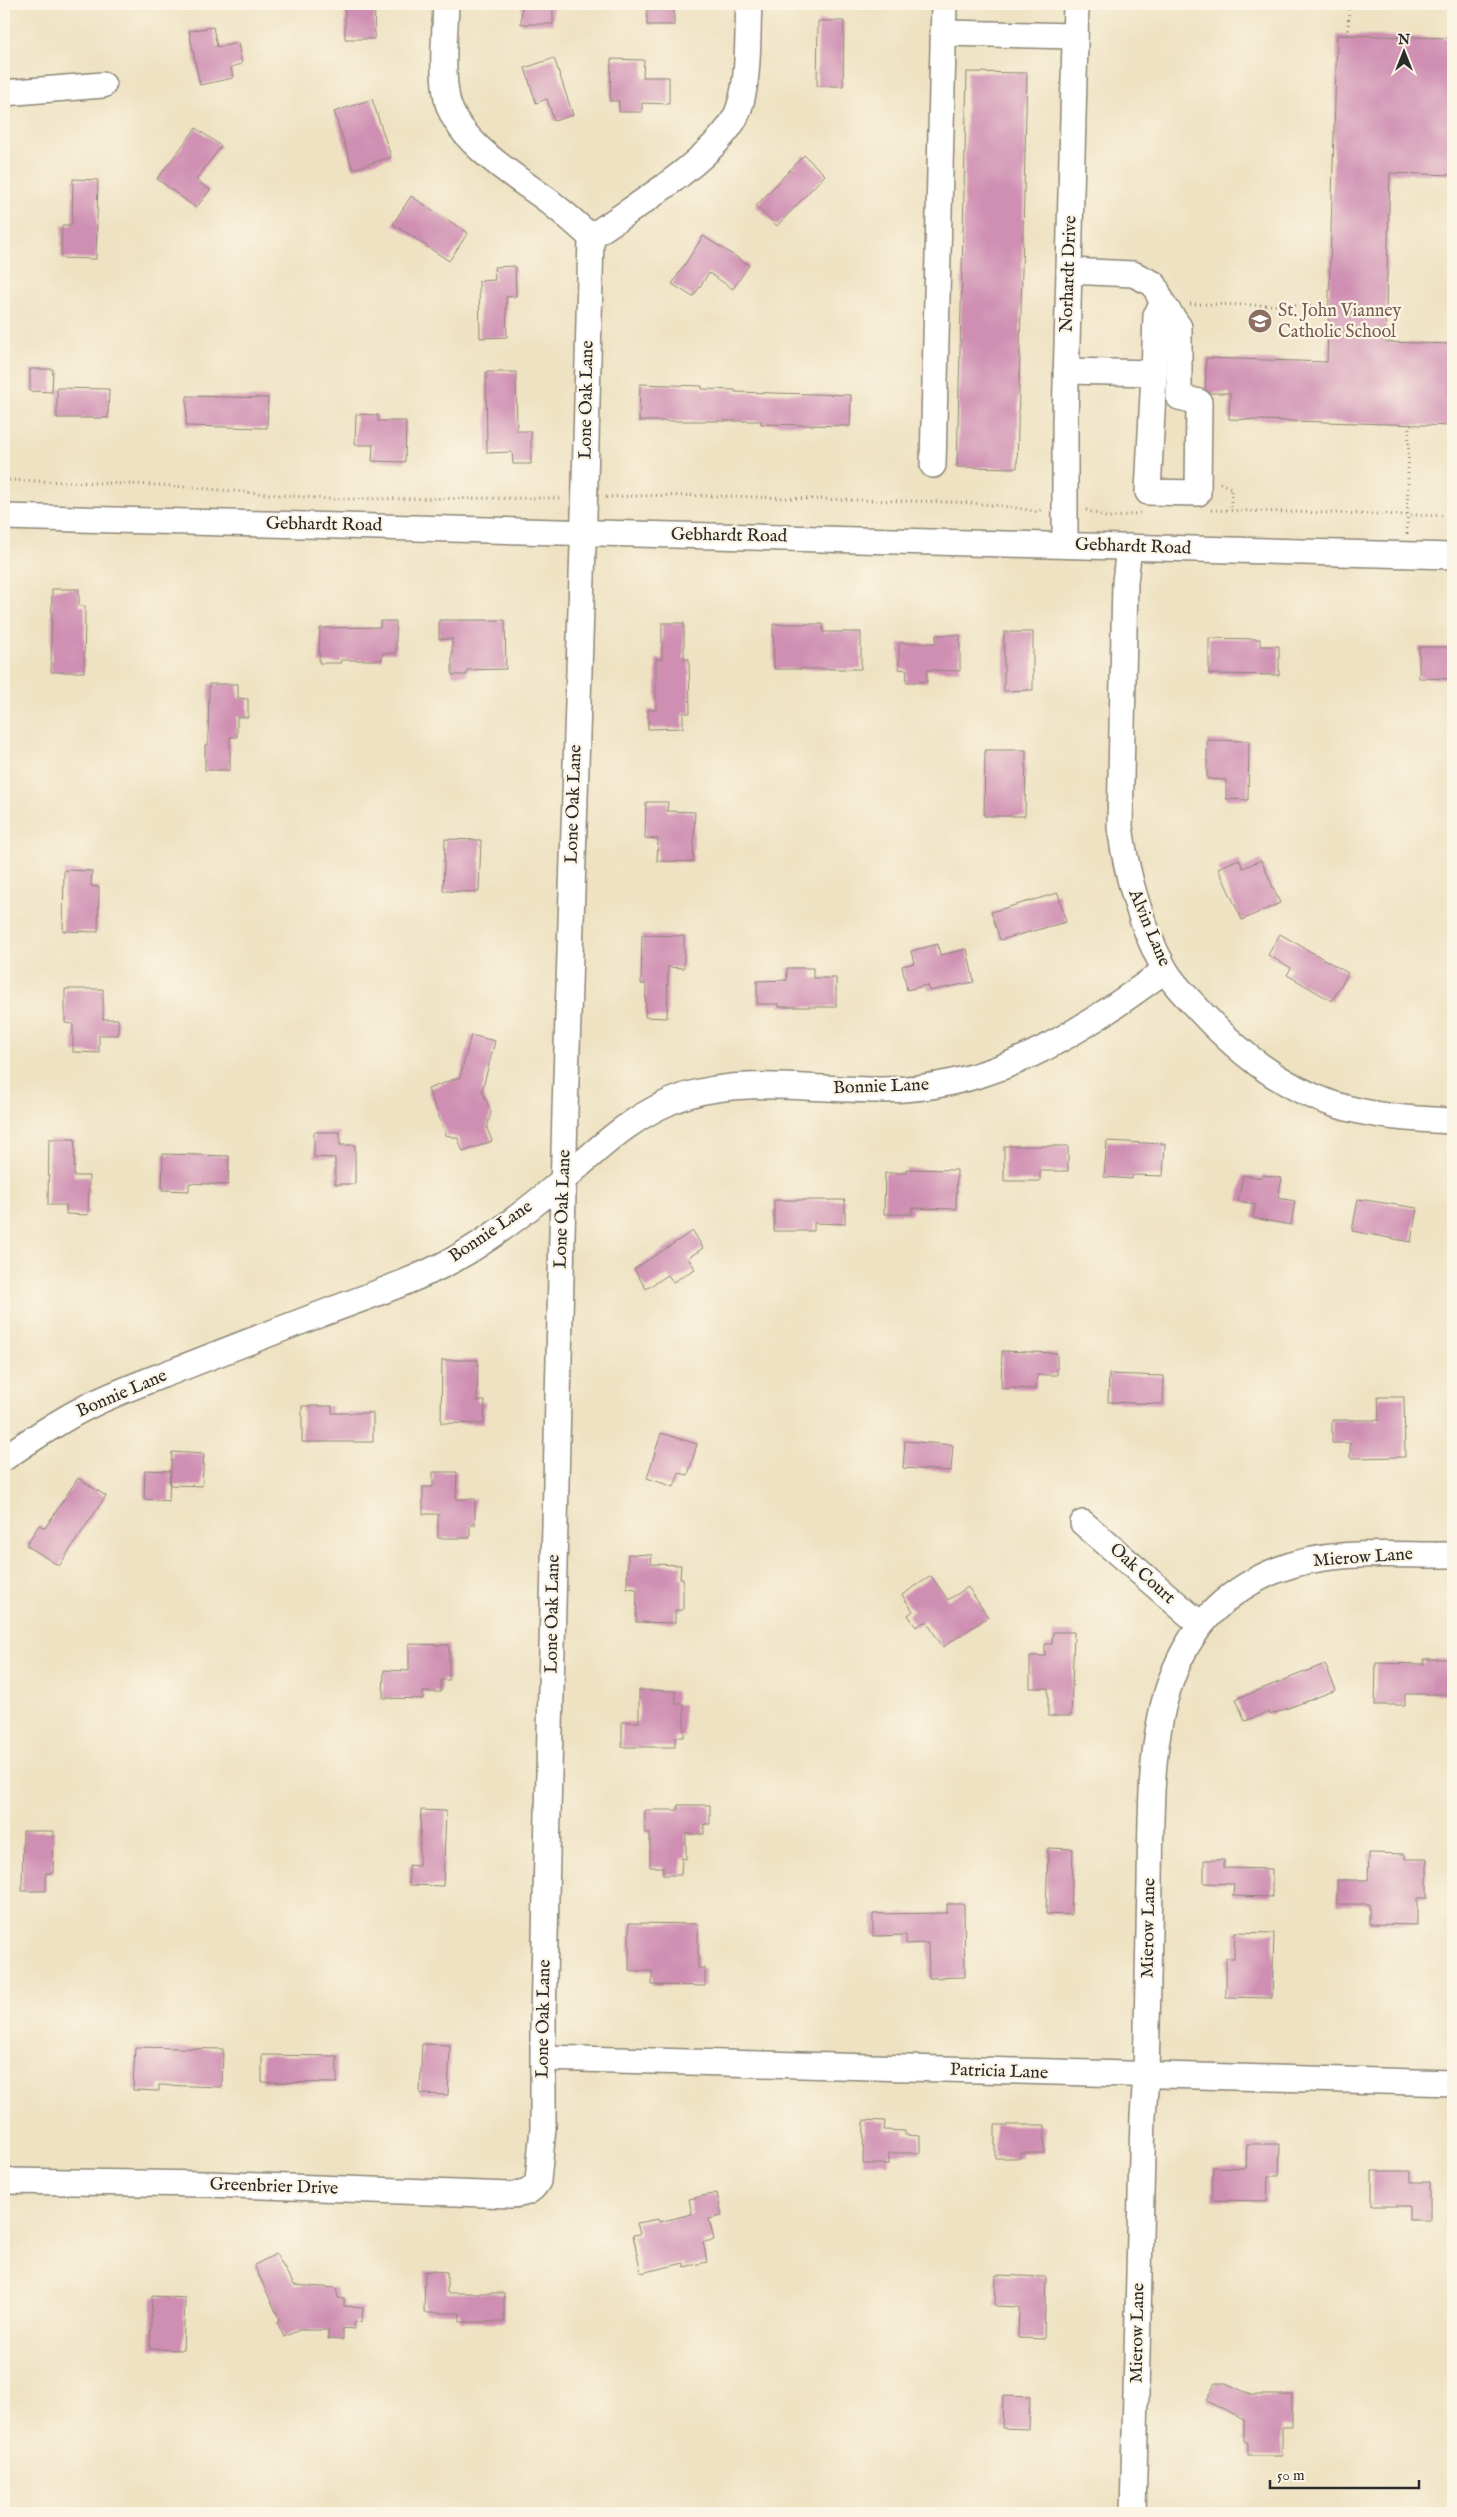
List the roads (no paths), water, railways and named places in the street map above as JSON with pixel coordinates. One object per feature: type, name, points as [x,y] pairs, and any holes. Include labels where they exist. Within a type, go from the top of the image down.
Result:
[{"type":"street","points":[[446,4],[445,82],[448,101],[455,119],[467,135],[493,159],[551,203],[591,237],[699,159],[735,117],[743,93],[749,4]]},
{"type":"street","points":[[933,465],[944,4]]},
{"type":"street","name":"Norhardt Drive","points":[[1065,545],[1066,371],[1076,4]]},
{"type":"street","points":[[943,33],[1075,36]]},
{"type":"street","points":[[4,94],[103,85]]},
{"type":"street","name":"Lone Oak Lane","points":[[538,2181],[543,2128],[543,2020],[564,1177],[591,237]]},
{"type":"street","points":[[1069,271],[1133,274],[1154,284],[1163,304],[1179,327],[1179,397],[1199,402],[1198,493],[1148,492],[1156,315],[1163,304]]},
{"type":"street","points":[[1066,371],[1154,373]]},
{"type":"street","name":"Gebhardt Road","points":[[4,517],[1453,556]]},
{"type":"street","name":"Alvin Lane","points":[[1128,547],[1125,582],[1120,827],[1126,866],[1139,914],[1165,970],[1186,996],[1240,1050],[1268,1072],[1306,1092],[1333,1104],[1369,1113],[1407,1119],[1453,1121]]},
{"type":"street","name":"Bonnie Lane","points":[[4,1458],[83,1408],[144,1382],[375,1294],[453,1260],[485,1241],[543,1197],[601,1144],[656,1108],[713,1089],[754,1086],[881,1090],[955,1082],[986,1074],[1021,1061],[1056,1042],[1165,970]]},
{"type":"street","name":"Oak Court","points":[[1083,1523],[1201,1625]]},
{"type":"street","name":"Mierow Lane","points":[[1134,2513],[1143,2116],[1146,2076],[1151,1794],[1154,1746],[1163,1700],[1174,1668],[1201,1625],[1221,1604],[1246,1586],[1277,1570],[1338,1556],[1453,1554]]},
{"type":"street","name":"Patricia Lane","points":[[544,2058],[1453,2083]]},
{"type":"street","name":"Greenbrier Drive","points":[[4,2181],[207,2184],[511,2196],[526,2194],[534,2188],[538,2181]]},
{"type":"place","name":"St. John Vianney Catholic School","points":[[1260,321]]}]
